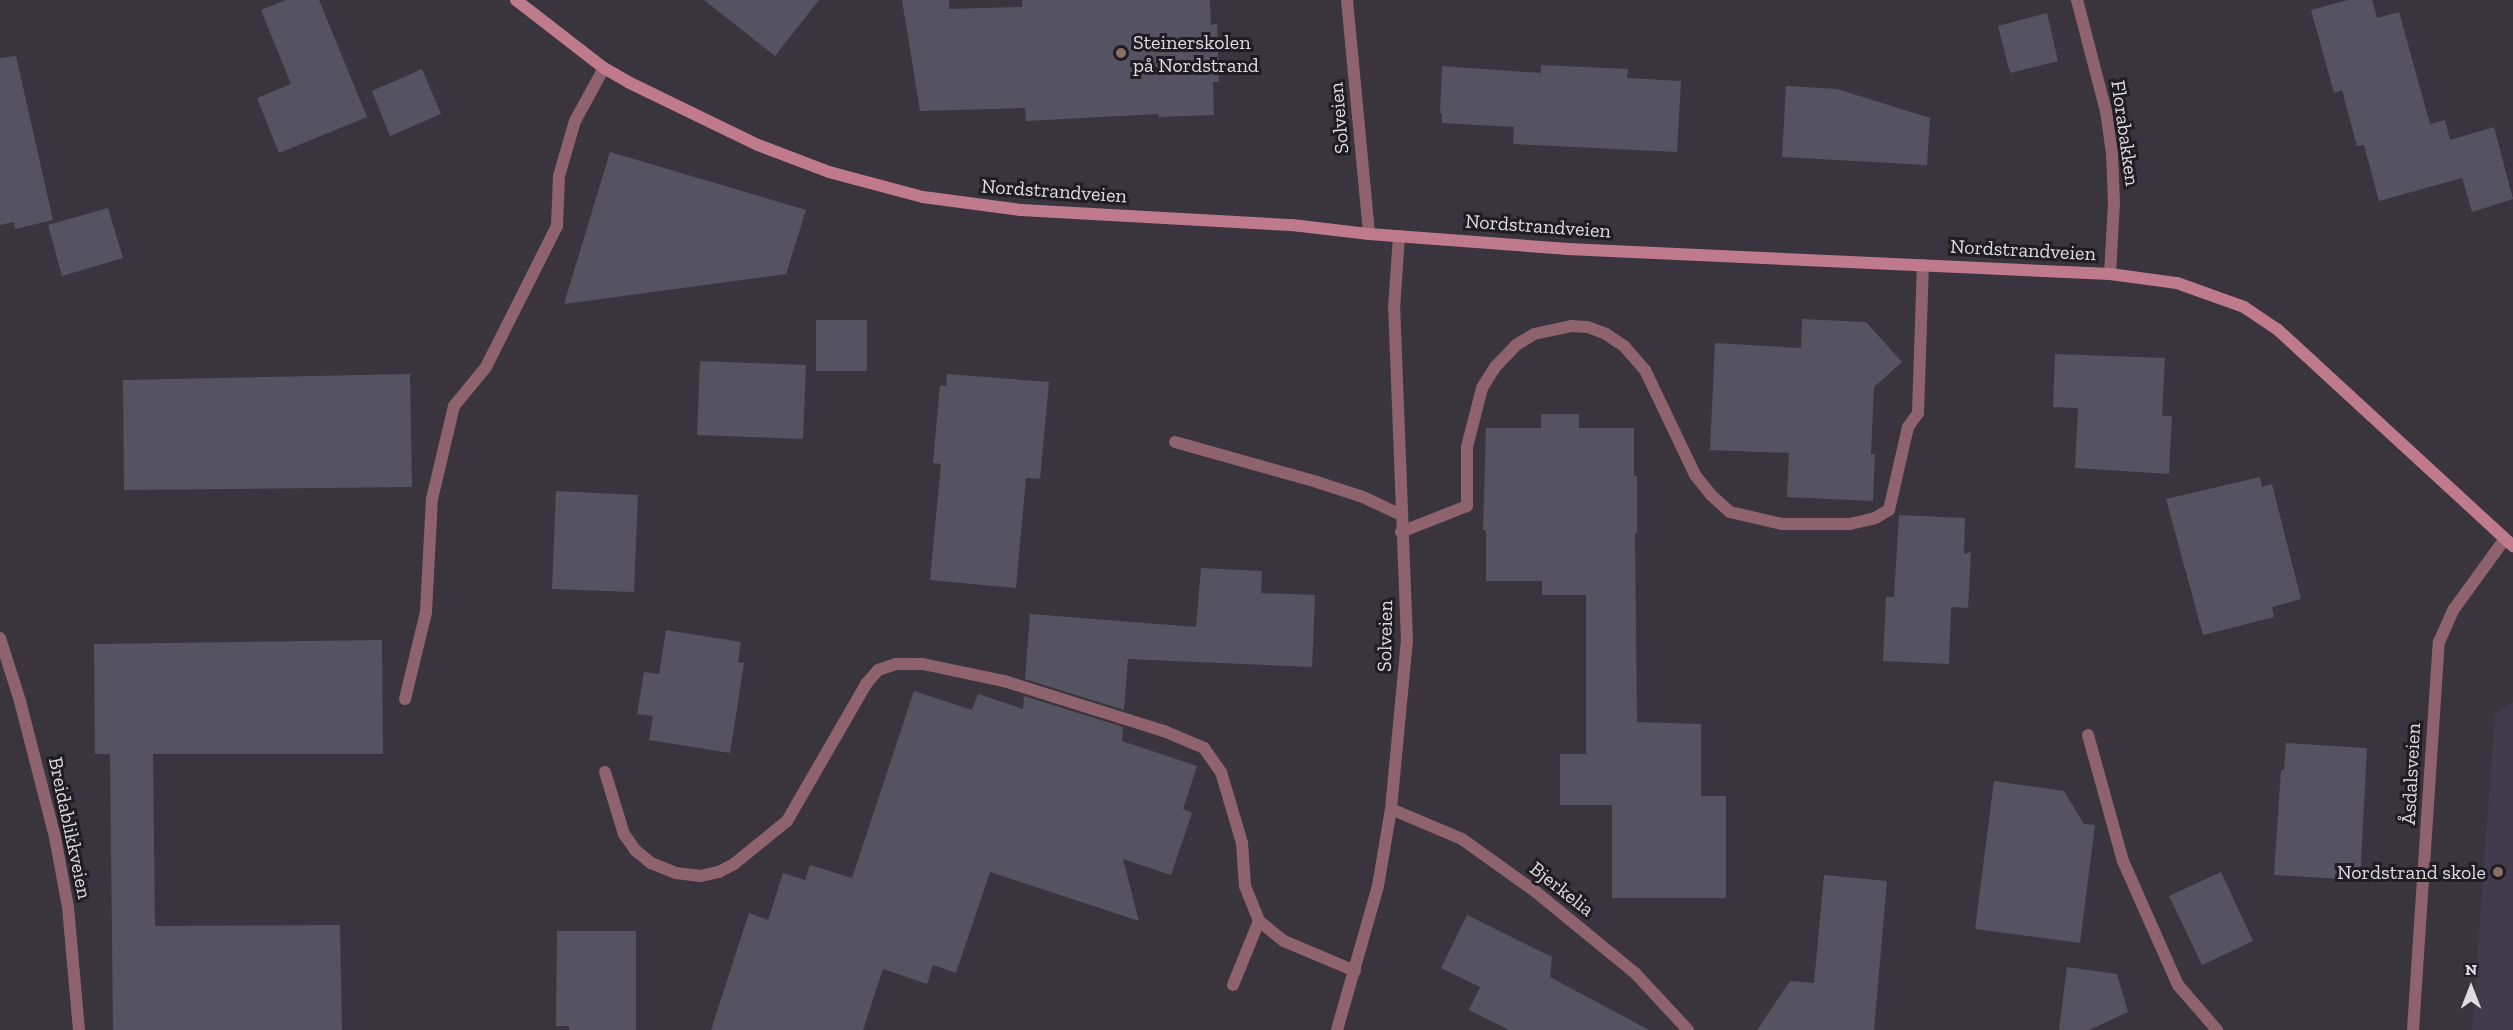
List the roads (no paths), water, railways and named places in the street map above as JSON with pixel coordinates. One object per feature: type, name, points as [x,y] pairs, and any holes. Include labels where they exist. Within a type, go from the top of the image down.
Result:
[{"type":"main road","name":"Nordstrandveien","points":[[516,0],[604,68],[758,145],[829,172],[923,197],[1021,210],[1292,225],[1369,234],[1568,249],[2110,274],[2177,283],[2214,294],[2244,307],[2277,329],[2435,472],[2509,543]]},
{"type":"street","name":"Solveien","points":[[1347,0],[1369,234]]},
{"type":"street","name":"Florabakken","points":[[2077,0],[2106,111],[2112,153],[2114,203],[2110,274]]},
{"type":"street","points":[[405,699],[426,612],[432,499],[454,406],[486,367],[557,226],[559,176],[575,121],[604,68]]},
{"type":"street","name":"Solveien","points":[[1337,1030],[1378,886],[1391,809],[1407,641],[1394,309],[1399,236]]},
{"type":"street","points":[[1401,532],[1467,506],[1467,447],[1473,417],[1487,381],[1496,366],[1516,345],[1534,334],[1572,326],[1588,327],[1605,334],[1624,346],[1645,370],[1695,475],[1711,495],[1730,512],[1782,524],[1850,524],[1875,518],[1889,510],[1908,427],[1918,413],[1923,265]]},
{"type":"street","points":[[1175,442],[1364,497],[1401,515]]},
{"type":"street","name":"Åsdalsveien","points":[[2413,1030],[2439,642],[2454,609],[2509,543]]},
{"type":"street","name":"Breidablikkveien","points":[[0,638],[20,701],[55,837],[68,907],[79,1030]]},
{"type":"street","points":[[605,772],[624,834],[635,850],[651,863],[676,873],[701,876],[719,872],[734,864],[787,820],[866,684],[878,670],[897,664],[923,664],[1004,681],[1164,731],[1204,748],[1221,772],[1242,843],[1245,886],[1259,921],[1284,941],[1355,971]]},
{"type":"street","points":[[2088,735],[2123,861],[2178,986],[2217,1030]]},
{"type":"street","name":"Bjerkelia","points":[[1391,809],[1462,839],[1536,892],[1635,973],[1688,1030]]},
{"type":"street","points":[[1233,985],[1259,921]]},
{"type":"place","name":"Steinerskolen på Nordstrand","points":[[1121,53]]},
{"type":"place","name":"Nordstrand skole","points":[[2498,872]]}]
